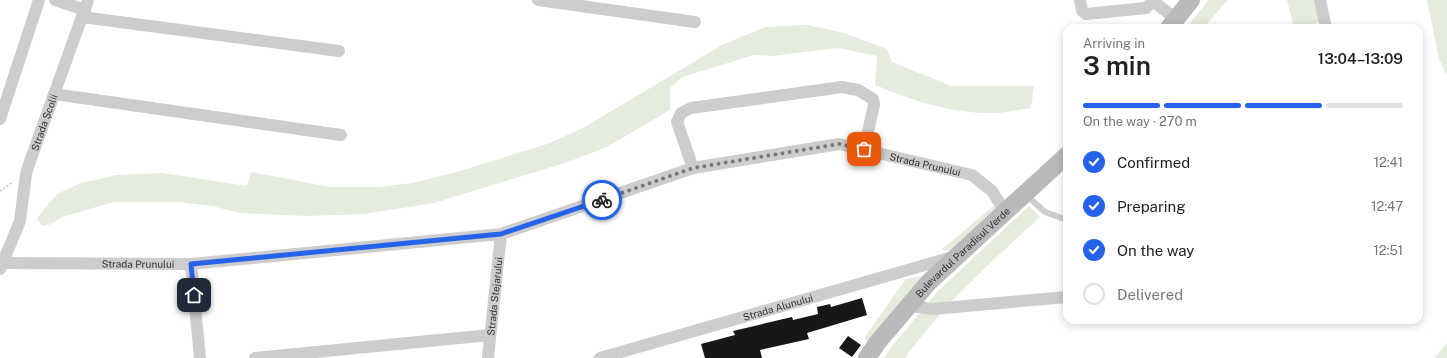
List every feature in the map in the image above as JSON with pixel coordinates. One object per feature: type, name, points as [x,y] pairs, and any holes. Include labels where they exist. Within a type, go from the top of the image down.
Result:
[{"type":"street","points":[[0,119],[39,0]]},
{"type":"street","points":[[54,0],[85,9],[339,51]]},
{"type":"street","points":[[538,0],[695,22]]},
{"type":"street","points":[[1080,0],[1082,11],[1086,14],[1146,8],[1153,0],[1172,24],[1191,0]]},
{"type":"street","points":[[1320,0],[1325,24]]},
{"type":"street","name":"Strada Școlii","points":[[1,266],[20,221],[26,174],[85,9]]},
{"type":"street","points":[[693,168],[677,122],[681,113],[691,108],[842,88],[858,90],[873,99],[874,105],[864,149]]},
{"type":"street","points":[[54,94],[341,135]]},
{"type":"street","name":"Strada Prunului","points":[[1,266],[191,264],[501,234],[693,168],[839,144],[972,175],[992,191],[1006,213]]},
{"type":"street","name":"Bulevardul Paradisul Verde","points":[[867,358],[876,343],[929,282],[955,257],[1006,213],[1063,159]]},
{"type":"street","name":"Strada Stejarului","points":[[488,358],[501,234]]},
{"type":"street","name":"Strada Alunului","points":[[600,358],[955,257]]},
{"type":"street","points":[[191,264],[200,358]]},
{"type":"street","points":[[909,306],[933,309],[1063,297]]},
{"type":"street","points":[[255,358],[490,335]]},
{"type":"lane","points":[[1025,194],[1045,212],[1063,219]]},
{"type":"shaded area","points":[[1209,0],[1228,0],[1207,24],[1189,24]]},
{"type":"shaded area","points":[[1287,0],[1317,0],[1322,22],[1313,24],[1293,24]]},
{"type":"shaded area","points":[[1427,0],[1447,0],[1447,75],[1439,59]]},
{"type":"shaded area","points":[[808,25],[844,33],[887,49],[892,62],[951,86],[1034,86],[1031,108],[1000,113],[979,113],[948,109],[919,101],[875,85],[877,56],[838,48],[772,56],[754,55],[682,77],[670,88],[670,110],[607,147],[568,162],[434,203],[364,214],[307,216],[240,213],[212,206],[177,202],[114,202],[62,217],[49,225],[42,226],[37,218],[57,194],[81,183],[116,175],[162,173],[247,186],[251,172],[330,187],[379,187],[413,183],[460,171],[547,144],[583,128],[722,45],[765,27]]},
{"type":"shaded area","points":[[1003,198],[1013,207],[959,251],[941,250]]},
{"type":"shaded area","points":[[1029,206],[1040,217],[969,284],[935,320],[905,358],[884,358],[892,346],[936,293]]},
{"type":"shaded area","points":[[919,276],[924,282],[870,344],[865,339],[866,335],[906,279]]},
{"type":"shaded area","points":[[1447,343],[1447,358],[1434,358]]},
{"type":"building","points":[[862,298],[867,315],[807,333],[809,339],[760,350],[762,358],[705,358],[701,344],[735,335],[733,331],[792,317],[793,320],[818,314],[817,307],[830,304],[831,307]]},
{"type":"building","points":[[848,336],[861,345],[852,357],[839,348]]},
{"type":"way so far","points":[[602,200],[693,168],[839,144],[864,149]]},
{"type":"route","points":[[194,295],[191,264],[501,234],[602,200]]}]
